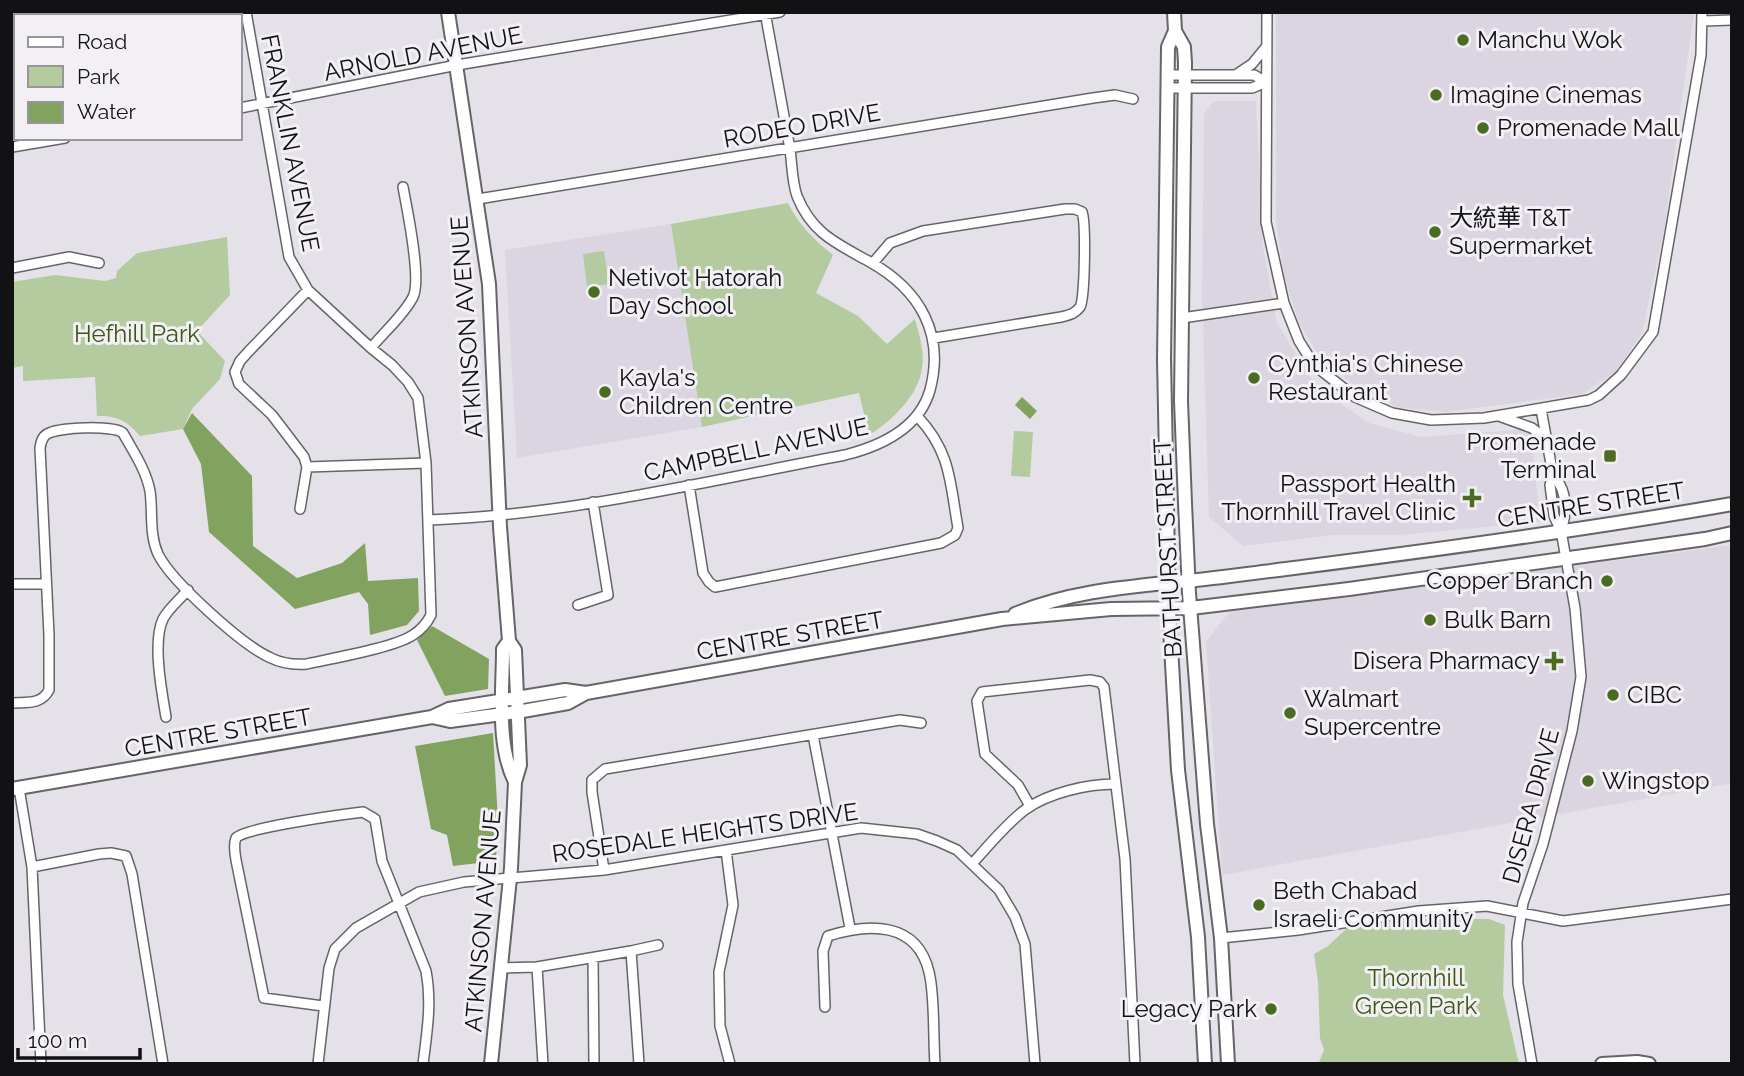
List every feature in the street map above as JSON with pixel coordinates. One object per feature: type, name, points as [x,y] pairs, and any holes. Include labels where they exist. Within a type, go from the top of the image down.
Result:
[{"type":"main road","name":"ATKINSON AVENUE","points":[[448,12],[478,199],[490,294],[500,516],[509,641],[515,650],[520,765],[515,782],[510,879],[491,1064]]},
{"type":"main road","name":"BATHURST STREET","points":[[1174,12],[1175,31],[1184,47],[1185,82],[1181,401],[1189,581],[1208,824],[1221,938],[1228,1064]]},
{"type":"main road","name":"BATHURST STREET","points":[[1175,31],[1168,47],[1164,359],[1168,610],[1178,770],[1198,937],[1205,1064]]},
{"type":"main road","name":"CENTRE STREET","points":[[1002,619],[1042,602],[1106,589],[1189,581],[1561,531],[1732,504]]},
{"type":"main road","name":"CENTRE STREET","points":[[16,789],[432,717],[449,709],[565,690],[586,693],[1002,619],[1152,607],[1168,610],[1191,608],[1349,589],[1732,533]]},
{"type":"main road","name":"ATKINSON AVENUE","points":[[509,641],[503,649],[503,714],[506,764],[515,782]]},
{"type":"main road","name":"CENTRE STREET","points":[[432,717],[450,721],[517,712],[568,703],[586,693]]},
{"type":"main road","points":[[1602,1064],[1649,1064]]},
{"type":"street","name":"FRANKLIN AVENUE","points":[[46,583],[40,448],[45,436],[59,430],[107,428],[123,433],[148,483],[152,533],[158,554],[167,569],[256,650],[284,663],[307,664],[413,636],[431,615],[426,463],[418,398],[392,365],[308,290],[289,257],[246,12]]},
{"type":"street","name":"ARNOLD AVENUE","points":[[242,107],[457,65],[780,12]]},
{"type":"street","points":[[1267,12],[1266,222],[1284,303],[1300,341],[1314,365],[1355,397],[1392,413],[1431,419],[1498,416],[1579,403],[1599,396],[1621,375],[1653,332],[1701,55],[1702,17],[1732,20]]},
{"type":"street","points":[[688,485],[704,573],[715,587],[941,543],[956,535],[958,528],[945,454],[933,433],[918,417],[928,396],[936,368],[934,338],[928,321],[904,286],[873,263],[830,241],[813,225],[797,195],[765,14]]},
{"type":"street","points":[[1236,75],[1251,64],[1266,47]]},
{"type":"street","points":[[1185,82],[1254,75],[1266,82]]},
{"type":"street","points":[[1168,81],[1251,88],[1266,82]]},
{"type":"street","name":"RODEO DRIVE","points":[[478,199],[1093,97],[1115,95],[1133,99]]},
{"type":"street","points":[[12,147],[53,140]]},
{"type":"street","points":[[371,348],[411,300],[416,288],[411,231],[403,187]]},
{"type":"street","points":[[873,263],[890,243],[923,231],[1065,209],[1082,212],[1083,304],[1078,310],[1061,317],[934,338]]},
{"type":"street","points":[[12,268],[69,257],[99,263]]},
{"type":"street","points":[[300,509],[307,467],[304,457],[272,415],[239,384],[235,372],[240,361],[308,290]]},
{"type":"street","points":[[1182,318],[1284,303]]},
{"type":"street","name":"DISERA DRIVE","points":[[1532,1064],[1518,984],[1517,942],[1522,912],[1543,844],[1572,731],[1581,677],[1575,608],[1561,531],[1566,514],[1562,484],[1553,475],[1541,409]]},
{"type":"street","points":[[1498,416],[1532,428],[1547,440]]},
{"type":"street","name":"CAMPBELL AVENUE","points":[[429,520],[500,516],[593,502],[861,451],[887,440],[918,417]]},
{"type":"street","points":[[307,467],[426,463]]},
{"type":"street","points":[[578,604],[608,595],[593,502]]},
{"type":"street","points":[[12,584],[46,583],[49,690],[37,701],[12,703]]},
{"type":"street","points":[[166,717],[160,657],[161,627],[163,619],[188,590]]},
{"type":"street","points":[[1030,806],[1018,785],[985,754],[977,701],[982,692],[1054,682],[1100,682],[1107,699],[1125,859],[1135,1064]]},
{"type":"street","points":[[604,870],[592,780],[605,769],[900,720],[921,723]]},
{"type":"street","points":[[813,735],[850,928]]},
{"type":"street","points":[[972,864],[996,837],[1030,806],[1073,789],[1115,784]]},
{"type":"street","points":[[16,789],[32,867],[41,1064]]},
{"type":"street","points":[[323,1006],[264,998],[234,847],[238,835],[264,828],[363,812],[375,819],[382,861],[426,971],[430,990],[422,1064]]},
{"type":"street","name":"ROSEDALE HEIGHTS DRIVE","points":[[318,1064],[323,1006],[335,949],[356,928],[419,892],[438,886],[604,870],[861,828],[917,834],[957,850],[999,890],[1015,917],[1025,944],[1035,1064]]},
{"type":"street","points":[[726,850],[733,905],[719,972],[720,1026],[730,1064]]},
{"type":"street","points":[[32,867],[99,854],[126,856],[132,874],[163,1064]]},
{"type":"street","points":[[1221,938],[1298,930],[1419,911],[1487,906],[1563,921],[1732,899]]},
{"type":"street","points":[[825,1007],[825,942],[828,936],[850,928],[879,928],[905,936],[923,956],[929,973],[935,1064]]},
{"type":"street","points":[[501,968],[537,967],[658,945]]},
{"type":"street","points":[[631,951],[639,1064]]},
{"type":"street","points":[[593,958],[594,1064]]},
{"type":"street","points":[[537,967],[543,1064]]},
{"type":"shaded area","points":[[1276,12],[1694,12],[1664,230],[1642,333],[1617,371],[1582,394],[1446,412],[1397,407],[1352,384],[1317,353],[1299,323],[1284,276],[1276,222]]},
{"type":"shaded area","points":[[1214,101],[1256,101],[1263,247],[1277,323],[1316,386],[1369,423],[1421,437],[1531,429],[1540,522],[1400,535],[1334,535],[1243,546],[1209,517],[1202,297],[1204,114]]},
{"type":"shaded area","points":[[671,224],[702,427],[517,458],[505,250]]},
{"type":"shaded area","points":[[1732,545],[1732,783],[1222,875],[1206,642],[1229,612]]},
{"type":"green space","points":[[788,203],[808,232],[833,255],[816,293],[858,316],[887,344],[915,319],[923,355],[920,378],[903,407],[869,435],[859,393],[702,427],[671,224]]},
{"type":"green space","name":"Hefhill Park","points":[[227,237],[230,295],[197,331],[225,361],[220,379],[192,409],[183,429],[140,436],[121,420],[97,416],[95,377],[23,381],[23,366],[12,368],[12,282],[55,275],[105,281],[116,278],[117,271],[137,253]]},
{"type":"green space","points":[[604,251],[609,284],[587,287],[583,254]]},
{"type":"green space","points":[[1014,431],[1033,432],[1030,477],[1011,476]]},
{"type":"green space","name":"Thornhill Green Park","points":[[1414,919],[1489,919],[1505,925],[1503,995],[1519,1064],[1319,1062],[1324,1050],[1320,1038],[1314,954],[1328,946],[1346,929]]},
{"type":"water","points":[[1022,397],[1037,411],[1030,419],[1015,405]]},
{"type":"water","points":[[192,413],[252,476],[253,546],[297,578],[342,563],[365,543],[368,581],[418,578],[419,611],[407,625],[370,635],[368,604],[359,592],[295,609],[209,532],[201,464],[183,429]]},
{"type":"water","points":[[432,626],[489,659],[488,689],[445,696],[417,640]]},
{"type":"water","points":[[493,733],[498,820],[496,861],[453,866],[447,835],[431,829],[415,746]]},
{"type":"place","name":"Manchu Wok","points":[[1463,40]]},
{"type":"place","name":"Imagine Cinemas","points":[[1436,95]]},
{"type":"place","name":"Promenade Mall","points":[[1483,128]]},
{"type":"place","name":"大統華 T&T Supermarket","points":[[1435,232]]},
{"type":"place","name":"Netivot Hatorah Day School","points":[[594,292]]},
{"type":"place","name":"Cynthia's Chinese Restaurant","points":[[1254,378]]},
{"type":"place","name":"Kayla's Children Centre","points":[[605,392]]},
{"type":"place","name":"Promenade Terminal","points":[[1610,456]]},
{"type":"place","name":"Passport Health Thornhill Travel Clinic","points":[[1472,498]]},
{"type":"place","name":"Copper Branch","points":[[1607,581]]},
{"type":"place","name":"Bulk Barn","points":[[1430,620]]},
{"type":"place","name":"Disera Pharmacy","points":[[1554,661]]},
{"type":"place","name":"CIBC","points":[[1613,695]]},
{"type":"place","name":"Walmart Supercentre","points":[[1290,713]]},
{"type":"place","name":"Wingstop","points":[[1588,781]]},
{"type":"place","name":"Beth Chabad Israeli Community","points":[[1259,905]]},
{"type":"place","name":"Legacy Park","points":[[1271,1009]]}]
